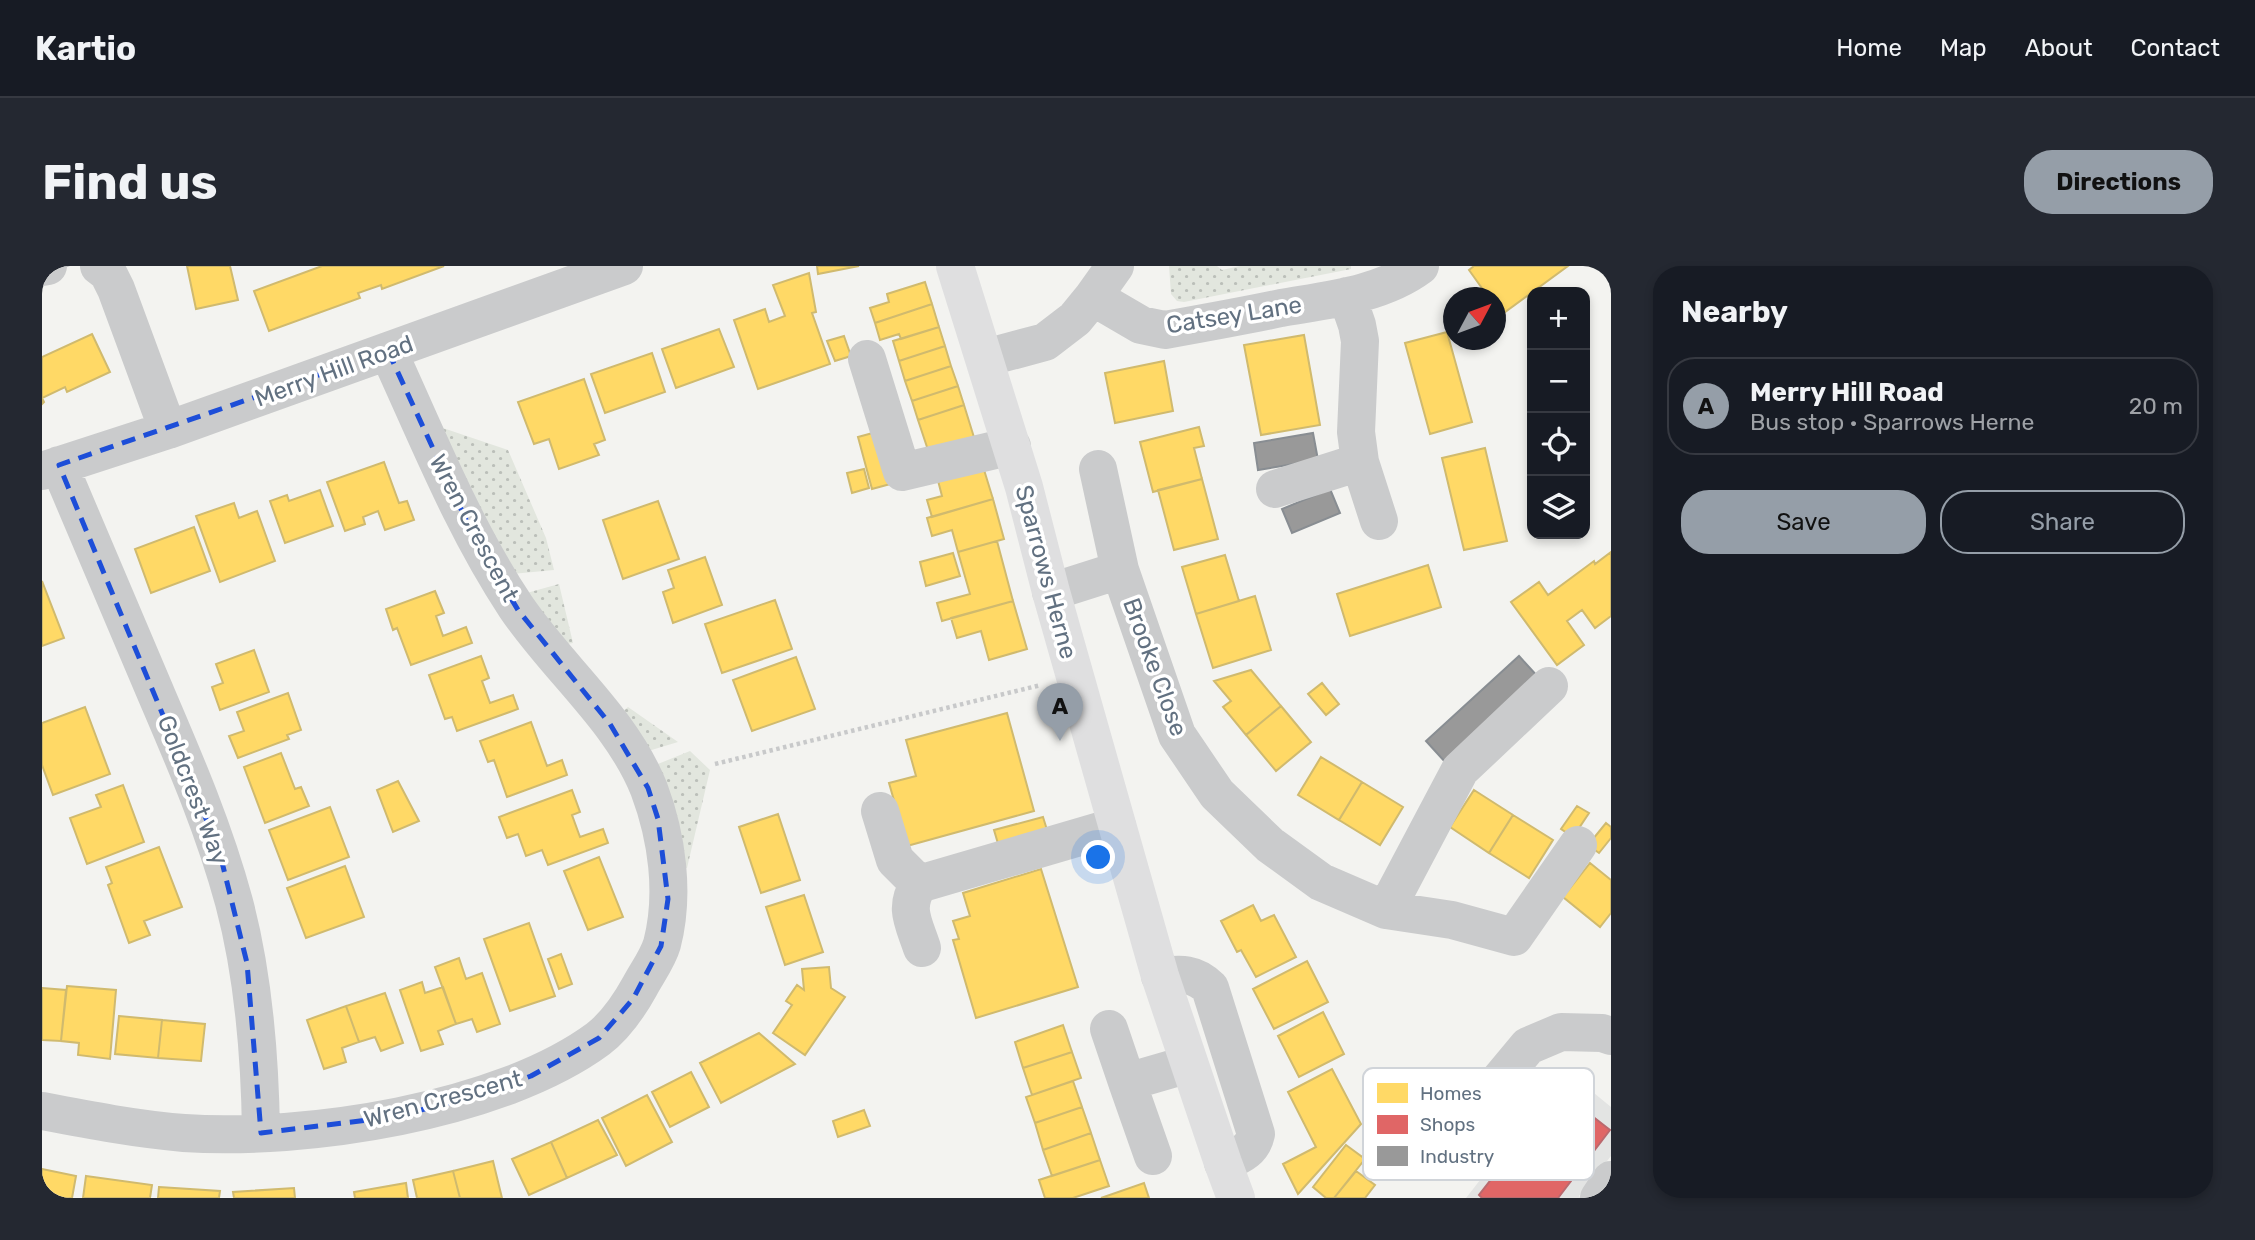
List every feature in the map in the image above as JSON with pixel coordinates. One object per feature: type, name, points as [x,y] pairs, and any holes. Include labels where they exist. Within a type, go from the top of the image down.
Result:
[{"type":"main road","name":"Sparrows Herne","points":[[955,266],[1012,446],[1074,677],[1160,976],[1236,1198]]},
{"type":"street","points":[[42,267],[48,266]]},
{"type":"street","points":[[99,266],[108,273],[116,289],[168,430]]},
{"type":"street","points":[[985,358],[1045,342],[1069,324],[1115,266]]},
{"type":"street","name":"Catsey Lane","points":[[1093,297],[1141,325],[1164,330],[1347,296],[1383,286],[1420,266]]},
{"type":"street","name":"Merry Hill Road","points":[[50,468],[168,430],[606,269]]},
{"type":"street","points":[[1347,296],[1360,341],[1356,432],[1360,463],[1379,521]]},
{"type":"street","name":"Wren Crescent","points":[[42,1111],[116,1125],[186,1133],[261,1133],[330,1128],[393,1117],[480,1095],[531,1076],[599,1038],[633,999],[661,946],[668,899],[667,861],[659,819],[648,788],[610,724],[518,610],[472,535],[388,351]]},
{"type":"street","points":[[867,359],[902,472],[1012,446]]},
{"type":"street","points":[[1275,489],[1360,463]]},
{"type":"street","name":"Goldcrest Way","points":[[50,468],[194,784],[219,850],[235,905],[249,977],[258,1060],[261,1133]]},
{"type":"street","name":"Brooke Close","points":[[1098,469],[1120,570],[1177,734],[1217,794],[1270,845],[1321,882],[1386,910],[1452,920],[1514,937],[1578,845]]},
{"type":"street","name":"Brooke Close","points":[[1051,592],[1120,570]]},
{"type":"street","points":[[1386,910],[1460,770],[1549,687]]},
{"type":"street","points":[[880,811],[895,860],[919,884]]},
{"type":"street","points":[[922,948],[909,910],[910,897],[919,884],[1117,826]]},
{"type":"street","points":[[1160,976],[1196,976],[1210,988],[1256,1134],[1254,1143],[1245,1153],[1223,1163]]},
{"type":"street","points":[[1109,1029],[1153,1156]]},
{"type":"street","points":[[1510,1068],[1528,1046],[1561,1032],[1606,1034]]},
{"type":"street","points":[[1127,1082],[1189,1064]]},
{"type":"street","points":[[1599,1198],[1611,1180]]},
{"type":"path","points":[[715,764],[1074,677]]},
{"type":"highlighted area","points":[[388,351],[473,535],[518,610],[610,724],[648,788],[658,819],[668,899],[661,946],[633,999],[599,1038],[531,1076],[480,1095],[393,1117],[261,1133],[247,963],[219,850],[59,465]]},
{"type":"shaded area","points":[[1169,266],[1217,266],[1222,270],[1240,266],[1351,266],[1351,269],[1184,302],[1177,301],[1171,294]]},
{"type":"shaded area","points":[[437,426],[508,450],[546,538],[554,570],[512,574]]},
{"type":"shaded area","points":[[559,584],[573,643],[560,645],[523,594]]},
{"type":"shaded area","points":[[628,707],[678,742],[645,752],[618,715]]},
{"type":"shaded area","points":[[690,751],[710,770],[687,868],[681,867],[653,766]]},
{"type":"shaded area","points":[[1594,1093],[1611,1107],[1611,1156],[1594,1177]]},
{"type":"shaded area","points":[[1480,1180],[1592,1180],[1579,1196],[1581,1198],[1466,1198]]},
{"type":"building: Homes","points":[[187,266],[230,266],[238,300],[196,309]]},
{"type":"building: Homes","points":[[322,266],[444,266],[382,289],[381,285],[358,293],[360,298],[269,331],[254,291]]},
{"type":"building: Homes","points":[[817,266],[859,266],[818,274]]},
{"type":"building: Homes","points":[[1474,266],[1568,266],[1539,287],[1527,287],[1527,296],[1506,311],[1506,287],[1481,287],[1469,270]]},
{"type":"building: Homes","points":[[809,273],[816,312],[812,313],[830,364],[758,389],[734,320],[765,309],[769,322],[785,316],[773,285]]},
{"type":"building: Homes","points":[[925,282],[932,304],[875,323],[870,308],[889,302],[887,294]]},
{"type":"building: Homes","points":[[932,304],[939,327],[901,339],[899,334],[880,340],[875,323]]},
{"type":"building: Homes","points":[[939,327],[945,346],[899,361],[893,341]]},
{"type":"building: Homes","points":[[719,329],[734,367],[676,388],[662,349]]},
{"type":"building: Homes","points":[[1443,333],[1443,350],[1452,350],[1472,422],[1430,434],[1405,343]]},
{"type":"building: Homes","points":[[92,334],[110,372],[67,392],[65,387],[42,398],[42,357]]},
{"type":"building: Homes","points":[[1304,335],[1320,425],[1261,435],[1244,345]]},
{"type":"building: Homes","points":[[844,336],[851,356],[835,361],[827,341]]},
{"type":"building: Homes","points":[[945,346],[951,366],[905,381],[899,361]]},
{"type":"building: Homes","points":[[652,353],[665,392],[605,413],[591,374]]},
{"type":"building: Homes","points":[[1164,361],[1173,411],[1115,423],[1105,373]]},
{"type":"building: Homes","points":[[951,366],[958,386],[912,401],[905,381]]},
{"type":"building: Homes","points":[[584,379],[605,440],[594,444],[599,455],[559,469],[549,439],[534,444],[518,402]]},
{"type":"building: Homes","points":[[958,386],[964,405],[918,420],[912,401]]},
{"type":"building: Homes","points":[[964,405],[977,447],[932,462],[918,420]]},
{"type":"building: Homes","points":[[1199,427],[1204,446],[1194,448],[1202,479],[1153,492],[1140,442]]},
{"type":"building: Homes","points":[[880,431],[894,483],[872,489],[858,437]]},
{"type":"building: Homes","points":[[1485,448],[1507,541],[1464,550],[1442,458]]},
{"type":"building: Homes","points":[[981,460],[993,499],[932,517],[927,500],[942,496],[936,473]]},
{"type":"building: Homes","points":[[384,462],[399,503],[407,501],[414,520],[385,530],[378,511],[363,517],[365,524],[345,531],[327,482]]},
{"type":"building: Homes","points":[[864,469],[869,488],[852,493],[847,473]]},
{"type":"building: Homes","points":[[1202,479],[1218,539],[1174,550],[1158,490]]},
{"type":"building: Homes","points":[[320,490],[333,526],[285,543],[270,501],[287,495],[289,501]]},
{"type":"building: Homes","points":[[993,499],[1004,539],[958,552],[952,530],[932,536],[927,518]]},
{"type":"building: Homes","points":[[658,501],[679,559],[623,579],[603,520]]},
{"type":"building: Homes","points":[[234,503],[239,518],[257,511],[275,561],[220,582],[196,516]]},
{"type":"building: Homes","points":[[194,527],[210,571],[151,593],[135,549]]},
{"type":"building: Homes","points":[[997,541],[1013,601],[942,621],[937,603],[970,594],[958,552]]},
{"type":"building: Homes","points":[[1611,552],[1611,616],[1595,628],[1582,610],[1567,621],[1584,645],[1557,665],[1511,602],[1539,582],[1548,595],[1594,561],[1595,564]]},
{"type":"building: Homes","points":[[953,553],[960,576],[926,586],[920,562]]},
{"type":"building: Homes","points":[[1225,555],[1239,601],[1196,614],[1182,567]]},
{"type":"building: Homes","points":[[705,557],[722,605],[673,623],[663,592],[674,588],[668,570]]},
{"type":"building: Homes","points":[[1428,565],[1441,607],[1350,636],[1337,594]]},
{"type":"building: Homes","points":[[42,581],[64,638],[42,646]]},
{"type":"building: Homes","points":[[435,591],[444,613],[436,616],[443,636],[466,627],[472,643],[411,665],[397,628],[393,630],[386,609]]},
{"type":"building: Homes","points":[[1255,596],[1271,650],[1213,668],[1196,614]]},
{"type":"building: Homes","points":[[775,600],[792,649],[722,673],[705,624]]},
{"type":"building: Homes","points":[[1013,601],[1027,649],[989,660],[981,631],[957,638],[951,618]]},
{"type":"building: Homes","points":[[254,650],[269,692],[220,710],[212,687],[223,683],[216,664]]},
{"type":"building: Homes","points":[[481,656],[489,678],[482,681],[490,703],[513,695],[518,709],[457,731],[452,717],[445,719],[429,675]]},
{"type":"building: Homes","points":[[796,657],[815,709],[752,731],[733,680]]},
{"type":"building: Homes","points":[[1251,670],[1281,706],[1246,735],[1223,707],[1231,701],[1214,681]]},
{"type":"building: Homes","points":[[1322,683],[1339,704],[1326,715],[1308,694]]},
{"type":"building: Homes","points":[[288,693],[301,730],[287,735],[289,739],[238,758],[229,736],[244,731],[237,712]]},
{"type":"building: Homes","points":[[1281,706],[1311,742],[1276,771],[1246,735]]},
{"type":"building: Homes","points":[[85,707],[110,774],[53,795],[42,765],[42,723]]},
{"type":"building: Homes","points":[[1007,713],[1034,811],[907,846],[889,783],[916,776],[906,740]]},
{"type":"building: Homes","points":[[531,722],[547,766],[562,760],[567,775],[507,797],[494,760],[488,762],[480,741]]},
{"type":"building: Homes","points":[[281,753],[295,789],[301,787],[309,806],[265,823],[244,767]]},
{"type":"building: Homes","points":[[1321,757],[1362,782],[1339,820],[1298,795]]},
{"type":"building: Homes","points":[[398,781],[419,821],[393,832],[377,790]]},
{"type":"building: Homes","points":[[1362,782],[1403,807],[1380,845],[1339,820]]},
{"type":"building: Homes","points":[[123,785],[144,842],[87,864],[70,818],[101,807],[96,795]]},
{"type":"building: Homes","points":[[572,790],[580,812],[572,815],[580,837],[603,829],[608,843],[548,865],[542,850],[526,856],[518,834],[507,838],[499,817]]},
{"type":"building: Homes","points":[[1474,790],[1513,815],[1489,853],[1450,827]]},
{"type":"building: Homes","points":[[1577,806],[1589,813],[1573,837],[1561,829]]},
{"type":"building: Homes","points":[[330,807],[349,857],[288,880],[269,830]]},
{"type":"building: Homes","points":[[778,814],[800,880],[761,893],[739,827]]},
{"type":"building: Homes","points":[[1513,815],[1553,840],[1529,878],[1489,853]]},
{"type":"building: Homes","points":[[1043,817],[1048,833],[999,847],[994,830]]},
{"type":"building: Homes","points":[[1606,823],[1611,827],[1611,838],[1599,853],[1588,845]]},
{"type":"building: Homes","points":[[159,847],[182,907],[144,921],[150,935],[129,943],[108,885],[112,883],[106,867]]},
{"type":"building: Homes","points":[[599,857],[623,917],[588,930],[564,871]]},
{"type":"building: Homes","points":[[1590,863],[1611,880],[1611,913],[1600,927],[1563,897]]},
{"type":"building: Homes","points":[[345,866],[364,917],[306,938],[287,888]]},
{"type":"building: Homes","points":[[1041,869],[1078,987],[976,1018],[953,940],[959,939],[953,921],[970,916],[963,893]]},
{"type":"building: Homes","points":[[804,895],[823,952],[785,965],[766,907]]},
{"type":"building: Homes","points":[[1253,905],[1261,921],[1274,915],[1296,957],[1256,977],[1241,950],[1237,952],[1221,921]]},
{"type":"building: Homes","points":[[529,923],[555,996],[510,1011],[484,939]]},
{"type":"building: Homes","points":[[561,954],[572,984],[559,989],[548,959]]},
{"type":"building: Homes","points":[[459,958],[466,979],[482,973],[500,1024],[477,1032],[472,1019],[456,1024],[435,967]]},
{"type":"building: Homes","points":[[1307,961],[1328,1002],[1274,1029],[1253,989]]},
{"type":"building: Homes","points":[[829,967],[831,988],[845,997],[805,1055],[773,1033],[792,1005],[786,1001],[797,985],[804,990],[802,969]]},
{"type":"building: Homes","points":[[422,982],[425,993],[443,987],[456,1024],[438,1031],[443,1044],[421,1051],[400,990]]},
{"type":"building: Homes","points":[[67,986],[116,990],[110,1059],[78,1055],[79,1043],[61,1041]]},
{"type":"building: Homes","points":[[42,988],[66,990],[61,1041],[42,1040]]},
{"type":"building: Homes","points":[[385,993],[403,1043],[381,1051],[375,1037],[359,1042],[346,1006]]},
{"type":"building: Homes","points":[[346,1006],[359,1042],[342,1048],[346,1062],[324,1069],[307,1020]]},
{"type":"building: Homes","points":[[1323,1012],[1344,1054],[1299,1077],[1278,1036]]},
{"type":"building: Homes","points":[[119,1016],[162,1020],[158,1058],[115,1054]]},
{"type":"building: Homes","points":[[162,1020],[205,1024],[201,1061],[158,1058]]},
{"type":"building: Homes","points":[[1063,1025],[1072,1052],[1023,1068],[1015,1042]]},
{"type":"building: Homes","points":[[759,1033],[795,1064],[721,1103],[700,1063]]},
{"type":"building: Homes","points":[[1072,1052],[1081,1078],[1032,1095],[1023,1068]]},
{"type":"building: Homes","points":[[1332,1069],[1361,1124],[1298,1194],[1283,1164],[1316,1147],[1288,1092]]},
{"type":"building: Homes","points":[[691,1072],[709,1107],[670,1127],[652,1092]]},
{"type":"building: Homes","points":[[1073,1081],[1082,1107],[1035,1123],[1026,1097]]},
{"type":"building: Homes","points":[[647,1095],[672,1142],[626,1166],[602,1118]]},
{"type":"building: Homes","points":[[1082,1107],[1091,1133],[1043,1150],[1035,1123]]},
{"type":"building: Homes","points":[[864,1110],[870,1126],[838,1137],[833,1121]]},
{"type":"building: Homes","points":[[598,1120],[617,1155],[567,1178],[551,1142]]},
{"type":"building: Homes","points":[[1091,1133],[1100,1160],[1052,1176],[1043,1150]]},
{"type":"building: Homes","points":[[551,1142],[567,1178],[529,1195],[512,1159]]},
{"type":"building: Homes","points":[[1346,1145],[1363,1158],[1363,1162],[1334,1198],[1326,1198],[1313,1187]]},
{"type":"building: Homes","points":[[1100,1160],[1109,1186],[1073,1198],[1045,1198],[1039,1180]]},
{"type":"building: Homes","points":[[493,1161],[502,1198],[460,1198],[453,1171]]},
{"type":"building: Homes","points":[[42,1169],[76,1176],[72,1198],[42,1198]]},
{"type":"building: Homes","points":[[453,1171],[460,1198],[417,1198],[413,1180]]},
{"type":"building: Homes","points":[[1356,1171],[1363,1176],[1363,1180],[1375,1185],[1365,1198],[1334,1198]]},
{"type":"building: Homes","points":[[86,1176],[152,1185],[150,1198],[83,1198]]},
{"type":"building: Homes","points":[[406,1183],[408,1198],[355,1198],[354,1192]]},
{"type":"building: Homes","points":[[1144,1183],[1149,1198],[1101,1198]]},
{"type":"building: Homes","points":[[159,1187],[220,1191],[219,1198],[158,1198]]},
{"type":"building: Homes","points":[[294,1188],[295,1198],[234,1198],[233,1192]]},
{"type":"building: Shops","points":[[1594,1118],[1610,1130],[1594,1151]]},
{"type":"building: Shops","points":[[1491,1180],[1572,1180],[1558,1198],[1482,1198],[1479,1195]]},
{"type":"building: Industry","points":[[1313,433],[1318,460],[1258,470],[1254,443]]},
{"type":"building: Industry","points":[[1330,489],[1340,513],[1292,533],[1282,509]]},
{"type":"building: Industry","points":[[1519,656],[1539,678],[1446,763],[1426,741]]},
{"type":"place","name":"Merry Hill Road","points":[[1060,741]]}]
